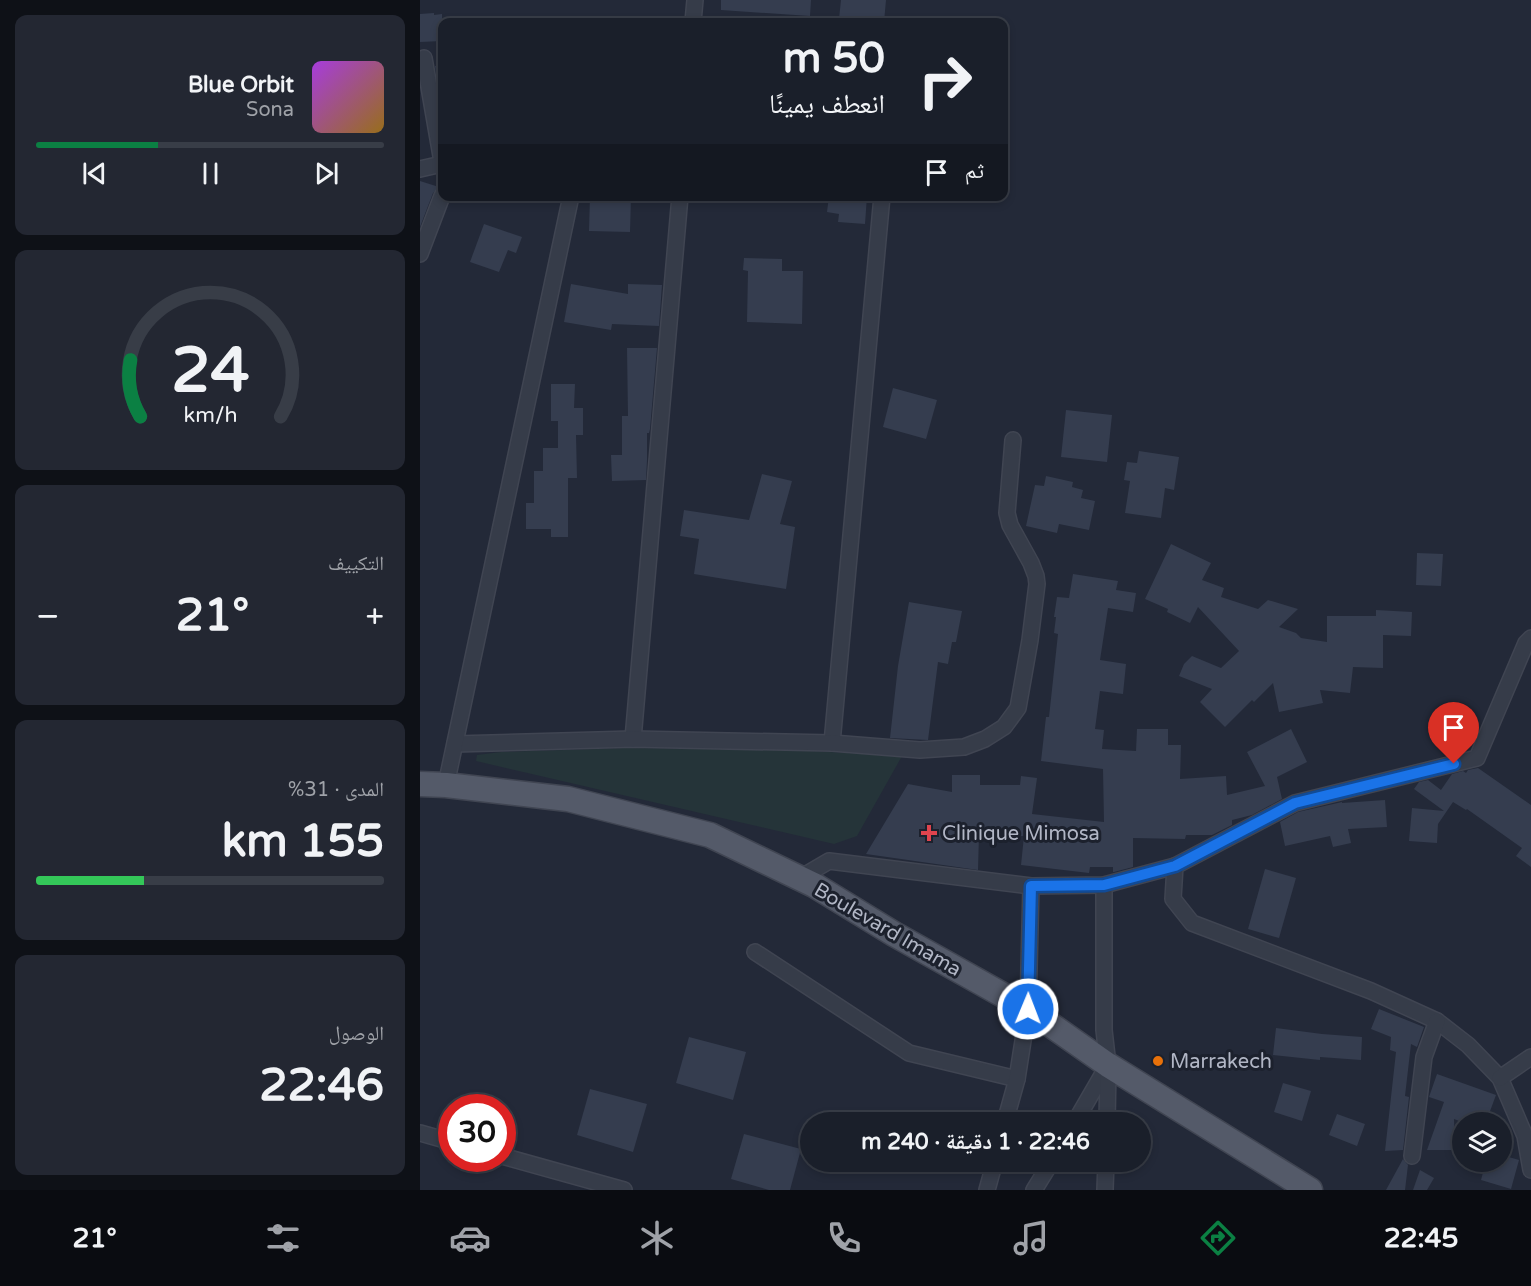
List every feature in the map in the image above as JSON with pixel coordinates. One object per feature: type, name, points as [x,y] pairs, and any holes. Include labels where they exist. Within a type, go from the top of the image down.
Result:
[{"type":"main road","name":"Boulevard Imama","points":[[420,783],[568,799],[710,835],[814,885],[894,934],[1028,1009],[1108,1065],[1310,1190]]},
{"type":"street","points":[[693,18],[695,0]]},
{"type":"street","points":[[424,58],[438,140]]},
{"type":"street","points":[[420,169],[438,164]]},
{"type":"street","points":[[420,254],[440,201]]},
{"type":"street","points":[[446,785],[570,201]]},
{"type":"street","points":[[633,739],[680,201]]},
{"type":"street","points":[[832,743],[882,201]]},
{"type":"street","points":[[455,744],[633,739],[832,743],[920,750],[964,747],[985,740],[1004,727],[1018,708],[1030,640],[1036,584],[1036,576],[1031,563],[1010,525],[1007,513],[1013,440]]},
{"type":"street","points":[[800,878],[829,861],[1031,886],[1104,885],[1175,866],[1295,803],[1477,758],[1526,643],[1531,638]]},
{"type":"street","points":[[1175,866],[1173,899],[1192,922],[1371,991],[1437,1021],[1468,1045],[1500,1078],[1528,1136],[1531,1170]]},
{"type":"street","points":[[1104,885],[1104,1030],[1108,1065],[1107,1112]]},
{"type":"street","points":[[1008,1112],[1017,1079],[1028,1009],[1031,886]]},
{"type":"street","points":[[755,952],[909,1053],[1017,1079]]},
{"type":"street","points":[[1412,1156],[1424,1057],[1437,1021]]},
{"type":"street","points":[[1500,1078],[1531,1057]]},
{"type":"street","points":[[1081,1112],[1108,1065]]},
{"type":"street","points":[[420,1133],[438,1138]]},
{"type":"street","points":[[516,1160],[624,1190]]},
{"type":"street","points":[[987,1190],[992,1172]]},
{"type":"street","points":[[1035,1190],[1046,1172]]},
{"type":"street","points":[[1105,1190],[1106,1172]]},
{"type":"shaded area","points":[[625,748],[776,749],[902,756],[857,836],[834,844],[476,761],[477,755],[501,752]]},
{"type":"building","points":[[721,0],[811,0],[810,16],[721,10]]},
{"type":"building","points":[[841,0],[886,0],[884,18],[839,18]]},
{"type":"building","points":[[420,14],[442,14],[442,18],[438,18],[438,41],[420,42]]},
{"type":"building","points":[[435,66],[438,66],[438,83]]},
{"type":"building","points":[[420,181],[438,188],[433,193],[420,227]]},
{"type":"building","points":[[590,201],[631,201],[630,232],[589,231]]},
{"type":"building","points":[[828,201],[867,201],[865,224],[838,222],[839,214],[827,212]]},
{"type":"building","points":[[484,224],[522,237],[516,253],[508,250],[499,272],[470,262]]},
{"type":"building","points":[[744,258],[782,259],[782,271],[803,271],[802,324],[747,322],[748,271],[743,270]]},
{"type":"building","points":[[571,284],[628,294],[628,284],[662,285],[659,326],[612,324],[611,330],[564,322]]},
{"type":"building","points":[[627,348],[657,348],[650,429],[647,433],[646,480],[612,481],[611,455],[622,455],[622,416],[628,416]]},
{"type":"building","points":[[551,384],[575,384],[574,408],[583,408],[583,435],[576,435],[577,478],[568,478],[568,537],[551,537],[551,529],[526,529],[526,503],[534,503],[534,471],[543,471],[543,448],[558,448],[558,421],[551,421]]},
{"type":"building","points":[[893,388],[937,400],[926,439],[883,427]]},
{"type":"building","points":[[1066,410],[1112,415],[1107,462],[1061,457]]},
{"type":"building","points":[[1139,451],[1179,457],[1174,490],[1165,488],[1161,518],[1125,513],[1130,481],[1124,480],[1127,462],[1137,463]]},
{"type":"building","points":[[762,474],[792,481],[780,524],[795,527],[786,589],[694,574],[699,539],[680,536],[684,510],[749,520]]},
{"type":"building","points":[[1046,476],[1073,482],[1072,487],[1083,490],[1081,498],[1095,501],[1089,530],[1059,524],[1057,533],[1026,526],[1035,485],[1044,486]]},
{"type":"building","points":[[1171,544],[1211,563],[1202,580],[1224,588],[1221,597],[1258,609],[1268,600],[1298,609],[1279,627],[1296,633],[1301,638],[1327,642],[1327,616],[1376,616],[1376,610],[1412,612],[1411,636],[1383,635],[1383,668],[1353,667],[1350,693],[1320,690],[1323,703],[1279,712],[1273,683],[1225,727],[1200,702],[1212,689],[1179,676],[1184,664],[1192,656],[1221,668],[1239,651],[1198,607],[1190,623],[1167,612],[1168,609],[1145,599]]},
{"type":"building","points":[[1417,553],[1443,554],[1441,586],[1416,585]]},
{"type":"building","points":[[1073,574],[1118,581],[1116,590],[1136,593],[1133,612],[1108,608],[1100,660],[1126,664],[1123,694],[1100,691],[1095,729],[1104,730],[1102,749],[1136,751],[1137,729],[1168,729],[1168,745],[1181,745],[1180,779],[1226,776],[1227,795],[1265,786],[1247,752],[1291,729],[1307,762],[1277,777],[1282,799],[1252,815],[1232,820],[1232,825],[1212,835],[1186,835],[1185,839],[1133,838],[1133,867],[1114,872],[1113,867],[1090,867],[1089,873],[1021,865],[1024,836],[979,834],[978,870],[866,854],[908,784],[952,792],[952,775],[980,775],[980,785],[1020,785],[1021,776],[1037,778],[1032,814],[1104,822],[1103,769],[1041,761],[1046,717],[1049,717],[1058,634],[1054,633],[1057,597],[1069,598]]},
{"type":"building","points":[[909,602],[962,611],[956,642],[952,642],[948,664],[938,662],[928,740],[890,738],[898,666]]},
{"type":"building","points":[[1478,768],[1531,805],[1531,867],[1516,856],[1522,848],[1467,809],[1453,802],[1438,824],[1437,843],[1409,841],[1412,808],[1444,811],[1414,789],[1419,782],[1428,780],[1441,790],[1452,774],[1463,771],[1466,773],[1468,770]]},
{"type":"building","points":[[1385,800],[1387,827],[1348,829],[1351,843],[1333,847],[1330,836],[1285,846],[1280,822],[1298,812],[1342,802]]},
{"type":"building","points":[[1265,869],[1296,878],[1279,938],[1248,929]]},
{"type":"building","points":[[1379,1009],[1424,1027],[1417,1047],[1411,1044],[1405,1096],[1409,1097],[1403,1150],[1385,1151],[1396,1052],[1390,1050],[1391,1037],[1371,1029]]},
{"type":"building","points":[[1276,1028],[1362,1037],[1361,1060],[1320,1057],[1320,1060],[1273,1055]]},
{"type":"building","points":[[689,1037],[746,1052],[733,1100],[676,1083]]},
{"type":"building","points":[[1437,1074],[1496,1095],[1490,1112],[1452,1112],[1452,1150],[1427,1150],[1444,1102],[1429,1097]]},
{"type":"building","points":[[1283,1083],[1311,1091],[1302,1121],[1274,1112]]},
{"type":"building","points":[[590,1089],[647,1104],[633,1152],[577,1135]]},
{"type":"building","points":[[1337,1114],[1365,1124],[1357,1146],[1329,1135]]},
{"type":"building","points":[[744,1134],[800,1149],[790,1190],[769,1190],[731,1179]]},
{"type":"building","points":[[1512,1158],[1519,1160],[1511,1189],[1481,1180],[1483,1172],[1512,1172]]},
{"type":"building","points":[[1403,1159],[1408,1165],[1405,1190],[1386,1190]]},
{"type":"building","points":[[1420,1170],[1434,1178],[1427,1190],[1413,1190]]},
{"type":"place","name":"Clinique Mimosa","points":[[929,833]]},
{"type":"place","name":"Marrakech","points":[[1158,1061]]},
{"type":"route","points":[[1028,1009],[1031,886],[1104,885],[1175,866],[1295,803],[1454,764]]}]
